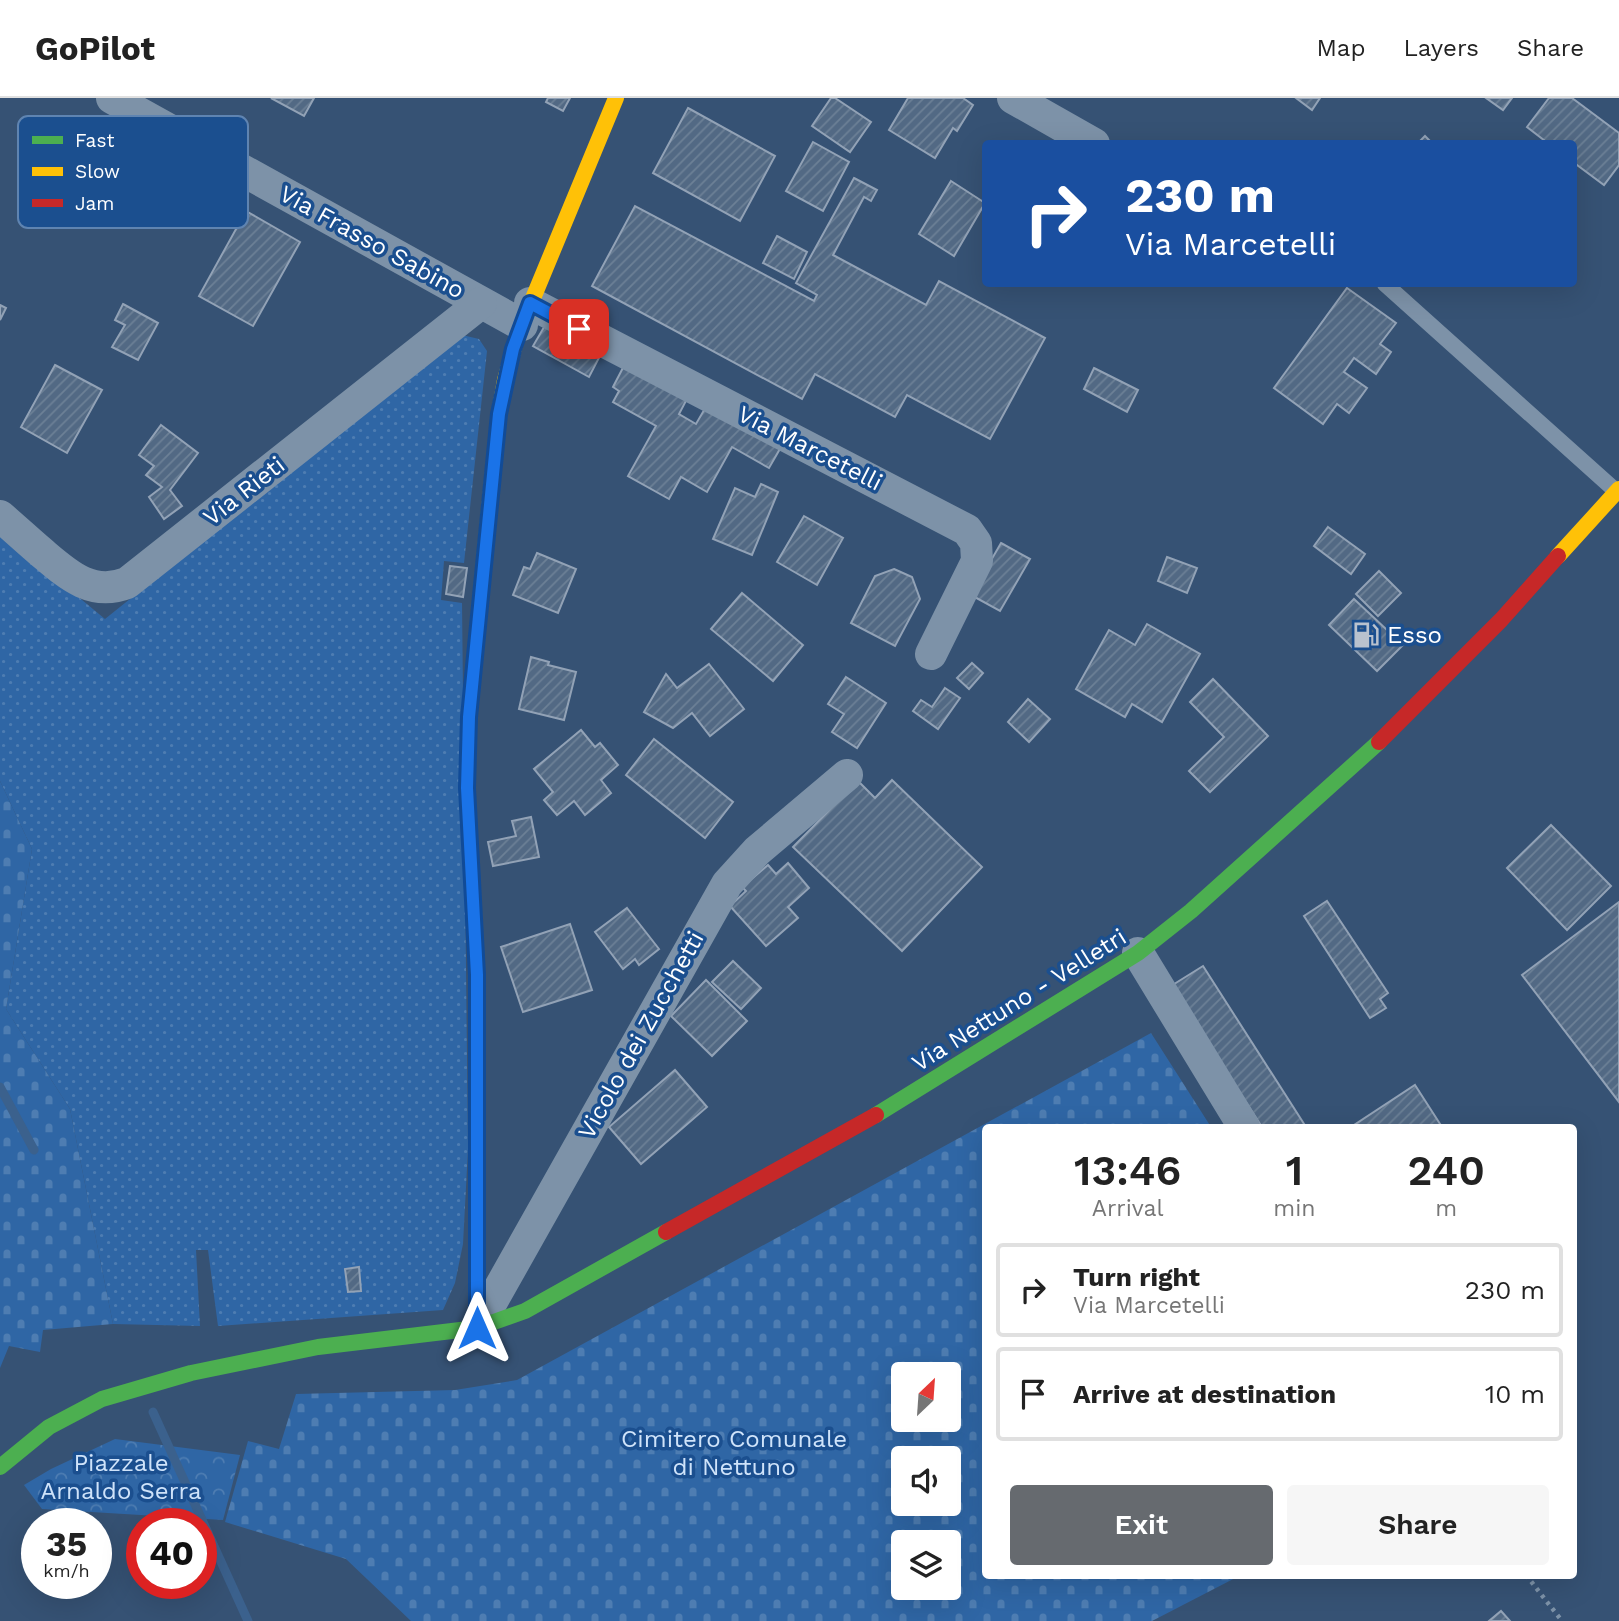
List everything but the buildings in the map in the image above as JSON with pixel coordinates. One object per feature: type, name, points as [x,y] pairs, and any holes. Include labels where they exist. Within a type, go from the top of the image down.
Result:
[{"type":"main road","points":[[477,1328],[477,985],[467,801],[468,740],[499,414],[507,372],[526,314],[616,98]]},
{"type":"main road","name":"Via Nettuno - Velletri","points":[[0,1467],[48,1427],[102,1399],[191,1373],[318,1347],[477,1328],[525,1311],[910,1096],[1138,953],[1191,911],[1386,736],[1501,620],[1618,491]]},
{"type":"street","name":"Via Frasso Sabino","points":[[112,98],[144,116]]},
{"type":"street","points":[[1013,98],[1087,140]]},
{"type":"street","name":"Via Frasso Sabino","points":[[248,174],[481,303],[526,314]]},
{"type":"street","name":"Via Rieti","points":[[0,516],[73,579],[99,588],[127,583],[481,303]]},
{"type":"street","name":"Via Marcetelli","points":[[526,314],[967,530],[976,543],[977,561],[931,654]]},
{"type":"street","name":"Vicolo dei Zucchetti","points":[[477,1328],[727,884],[757,851],[847,775]]},
{"type":"street","points":[[1138,953],[1242,1124]]},
{"type":"lane","points":[[1388,287],[1618,491]]},
{"type":"path","points":[[1529,1579],[1562,1621]]},
{"type":"green space","points":[[462,335],[479,339],[487,351],[464,563],[444,561],[441,600],[462,603],[468,1149],[463,1244],[455,1283],[443,1310],[218,1326],[208,1250],[196,1250],[200,1326],[113,1324],[70,1109],[6,1009],[32,849],[0,781],[0,532],[105,619]],"holes":[[[359,1268],[361,1290],[348,1291],[345,1269]]]},
{"type":"green space","points":[[0,781],[32,849],[6,1009],[70,1109],[113,1324],[43,1330],[40,1352],[9,1346],[0,1368]]},
{"type":"green space","name":"Cimitero Comunale di Nettuno","points":[[1151,1033],[1209,1124],[985,1124]]},
{"type":"green space","name":"Cimitero Comunale di Nettuno","points":[[982,1125],[982,1579],[1233,1579],[1152,1621],[411,1621],[346,1559],[225,1522],[248,1441],[279,1449],[296,1394],[455,1390],[517,1380]]},
{"type":"green space","name":"Piazzale Arnaldo Serra","points":[[115,1439],[240,1455],[223,1520],[217,1520],[217,1508],[126,1508],[126,1514],[112,1513],[112,1508],[41,1508],[24,1485]]},
{"type":"waterway","points":[[0,1087],[34,1150]]},
{"type":"waterway","points":[[153,1412],[248,1621]]},
{"type":"traffic: fast","points":[[477,1328],[477,975],[467,788],[469,717],[489,510]]},
{"type":"traffic: fast","points":[[876,1115],[1138,953],[1191,911],[1379,742]]},
{"type":"traffic: fast","points":[[0,1467],[49,1427],[102,1399],[191,1373],[318,1347],[477,1328],[525,1311],[666,1232]]},
{"type":"traffic: slow","points":[[489,510],[499,414],[517,337],[616,98]]},
{"type":"traffic: slow","points":[[1558,556],[1619,489]]},
{"type":"traffic: jam","points":[[1379,742],[1501,620],[1558,556]]},
{"type":"traffic: jam","points":[[666,1232],[876,1115]]},
{"type":"place","name":"Esso","points":[[1366,635]]},
{"type":"route","points":[[477,1328],[477,975],[467,765],[469,717],[499,414],[513,349],[530,303],[579,329]]}]
